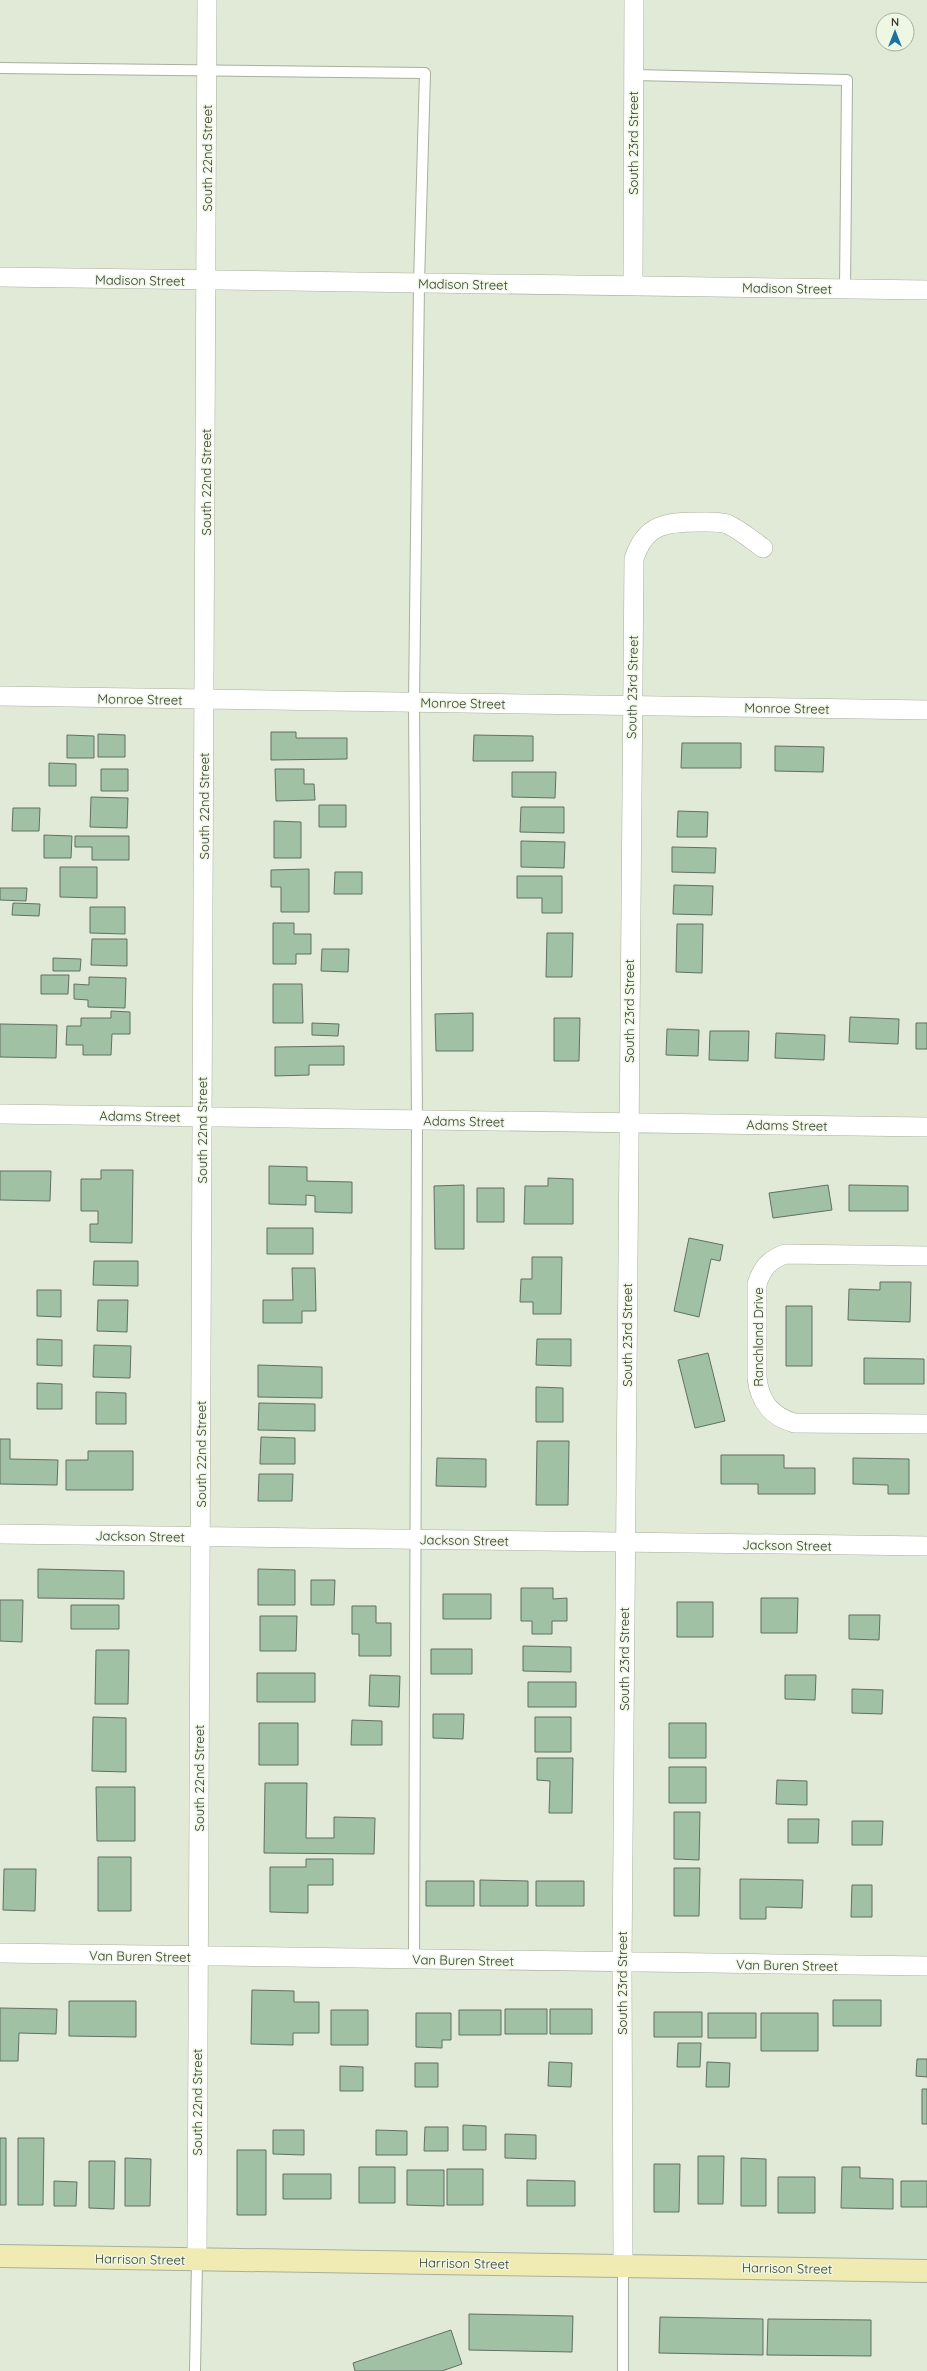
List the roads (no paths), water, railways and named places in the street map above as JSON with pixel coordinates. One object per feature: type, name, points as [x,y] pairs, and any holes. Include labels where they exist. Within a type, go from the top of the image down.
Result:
[{"type":"street","name":"South 22nd Street","points":[[197,2260],[208,0]]},
{"type":"street","name":"South 23rd Street","points":[[633,286],[634,0]]},
{"type":"street","name":"Madison Street","points":[[0,277],[927,290]]},
{"type":"street","name":"South 23rd Street","points":[[623,2265],[622,1962],[631,705],[634,559],[638,547],[646,535],[658,526],[673,522],[713,522],[726,524],[763,548]]},
{"type":"street","name":"Monroe Street","points":[[0,696],[927,710]]},
{"type":"street","name":"Adams Street","points":[[0,1114],[927,1127]]},
{"type":"street","name":"Ranchland Drive","points":[[927,1256],[785,1254],[775,1258],[761,1271],[757,1284],[757,1378],[759,1392],[768,1407],[781,1419],[794,1423],[927,1424]]},
{"type":"street","name":"Jackson Street","points":[[0,1534],[927,1546]]},
{"type":"street","name":"Van Buren Street","points":[[0,1953],[198,1957],[927,1966]]},
{"type":"street","name":"Harrison Street","points":[[0,2256],[927,2271]]},
{"type":"lane","points":[[0,68],[425,73],[419,283],[414,703],[417,1120],[414,1540],[414,1960]]},
{"type":"lane","points":[[634,75],[847,80],[846,289]]},
{"type":"lane","points":[[195,2371],[197,2260]]},
{"type":"lane","points":[[623,2265],[623,2371]]}]
